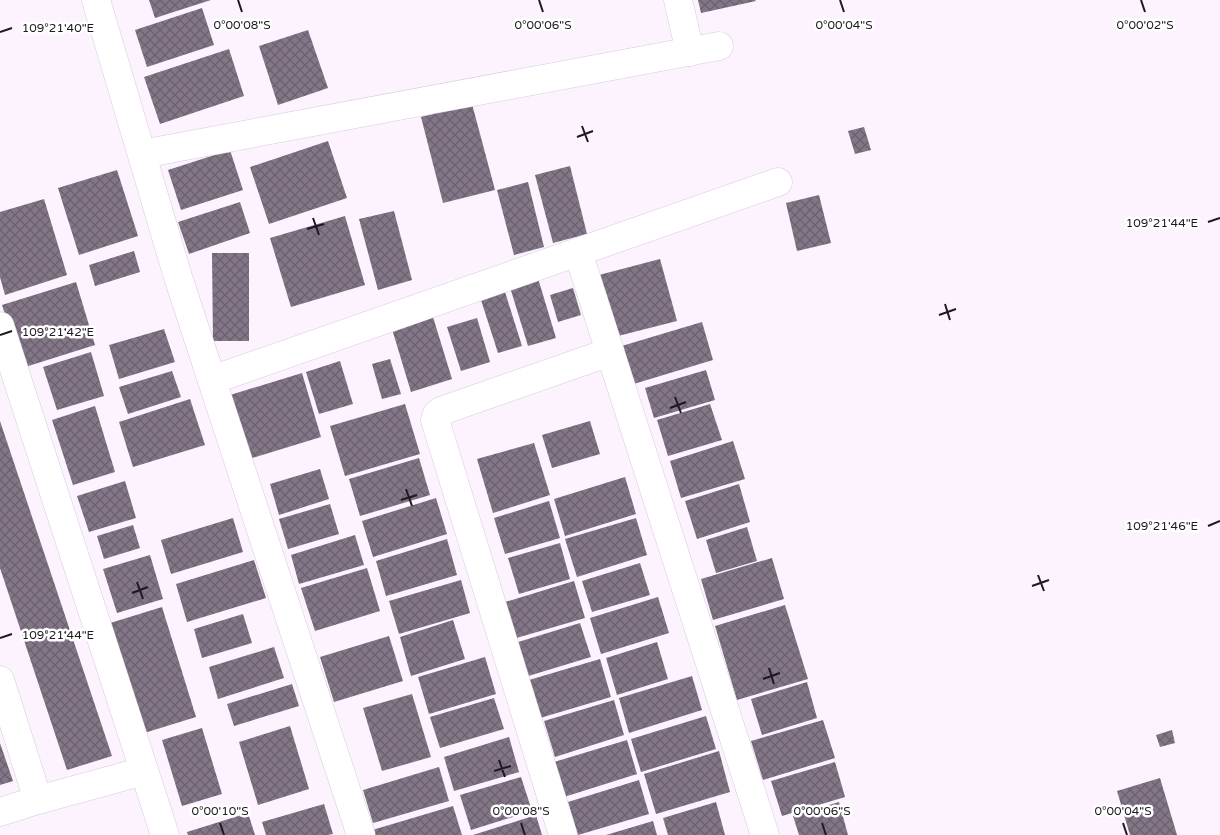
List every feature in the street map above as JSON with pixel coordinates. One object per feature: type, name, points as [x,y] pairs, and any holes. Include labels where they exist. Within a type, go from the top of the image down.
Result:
[{"type":"street","points":[[96,0],[178,277],[361,835]]},
{"type":"street","points":[[678,0],[690,52]]},
{"type":"street","points":[[142,154],[719,46]]},
{"type":"street","points":[[212,380],[778,182]]},
{"type":"street","points":[[578,252],[765,835]]},
{"type":"street","points":[[0,326],[165,835]]},
{"type":"street","points":[[563,835],[435,420],[437,414],[441,411],[610,352]]},
{"type":"street","points":[[0,680],[38,800]]},
{"type":"street","points":[[0,812],[144,771]]},
{"type":"street","points":[[0,828],[2,835]]},
{"type":"building","points":[[149,0],[211,0],[155,18]]},
{"type":"building","points":[[698,0],[755,0],[756,1],[701,13]]},
{"type":"building","points":[[202,8],[214,45],[147,67],[135,30]]},
{"type":"building","points":[[308,30],[328,88],[278,105],[259,46]]},
{"type":"building","points":[[229,49],[244,96],[160,124],[144,77]]},
{"type":"building","points":[[472,104],[495,190],[443,203],[421,117]]},
{"type":"building","points":[[864,127],[871,150],[855,154],[848,131]]},
{"type":"building","points":[[328,141],[347,198],[269,224],[250,167]]},
{"type":"building","points":[[230,150],[243,190],[181,210],[168,170]]},
{"type":"building","points":[[570,166],[587,234],[553,243],[535,175]]},
{"type":"building","points":[[117,170],[138,236],[79,255],[58,188]]},
{"type":"building","points":[[528,182],[544,247],[514,255],[497,190]]},
{"type":"building","points":[[819,195],[831,243],[797,251],[786,203]]},
{"type":"building","points":[[44,199],[67,275],[5,295],[0,277],[0,212]]},
{"type":"building","points":[[240,202],[250,233],[189,254],[178,222]]},
{"type":"building","points":[[394,211],[412,280],[378,290],[359,219]]},
{"type":"building","points":[[345,216],[365,285],[291,307],[270,238]]},
{"type":"building","points":[[134,251],[140,272],[95,286],[89,265]]},
{"type":"building","points":[[212,253],[249,253],[249,341],[213,341]]},
{"type":"building","points":[[660,259],[677,321],[614,337],[599,275]]},
{"type":"building","points":[[537,275],[556,338],[528,346],[509,284]]},
{"type":"building","points":[[76,282],[95,345],[22,368],[2,305]]},
{"type":"building","points":[[573,288],[581,315],[558,322],[550,295]]},
{"type":"building","points":[[505,292],[522,346],[498,353],[481,300]]},
{"type":"building","points":[[433,317],[452,379],[411,392],[392,329]]},
{"type":"building","points":[[477,318],[490,362],[461,371],[447,327]]},
{"type":"building","points":[[702,322],[713,360],[627,386],[615,348]]},
{"type":"building","points":[[164,329],[175,362],[119,379],[109,345]]},
{"type":"building","points":[[91,352],[104,396],[57,410],[43,367]]},
{"type":"building","points":[[390,359],[401,394],[382,399],[372,364]]},
{"type":"building","points":[[340,361],[353,404],[319,414],[306,372]]},
{"type":"building","points":[[706,370],[715,400],[654,418],[645,388]]},
{"type":"building","points":[[172,371],[181,397],[128,414],[119,387]]},
{"type":"building","points":[[302,373],[321,437],[249,459],[230,395]]},
{"type":"building","points":[[190,399],[205,445],[133,467],[119,422]]},
{"type":"building","points":[[405,404],[420,454],[345,476],[330,426]]},
{"type":"building","points":[[710,404],[722,440],[668,456],[657,420]]},
{"type":"building","points":[[95,406],[115,472],[73,485],[52,420]]},
{"type":"building","points":[[0,421],[112,756],[67,770],[0,568]]},
{"type":"building","points":[[590,421],[600,454],[552,468],[542,435]]},
{"type":"building","points":[[733,441],[745,479],[681,498],[670,461]]},
{"type":"building","points":[[534,443],[550,495],[493,513],[477,459]]},
{"type":"building","points":[[419,458],[430,495],[360,516],[349,479]]},
{"type":"building","points":[[320,469],[329,499],[279,515],[270,484]]},
{"type":"building","points":[[625,477],[636,514],[565,536],[554,499]]},
{"type":"building","points":[[125,481],[136,518],[89,532],[77,496]]},
{"type":"building","points":[[739,484],[750,522],[697,539],[685,501]]},
{"type":"building","points":[[436,498],[447,534],[373,557],[362,521]]},
{"type":"building","points":[[549,501],[560,538],[505,554],[494,518]]},
{"type":"building","points":[[330,504],[339,534],[288,549],[279,519]]},
{"type":"building","points":[[233,518],[243,552],[171,574],[161,540]]},
{"type":"building","points":[[636,518],[647,555],[577,577],[565,539]]},
{"type":"building","points":[[133,525],[140,548],[104,559],[97,536]]},
{"type":"building","points":[[747,527],[757,561],[716,573],[706,540]]},
{"type":"building","points":[[355,535],[364,565],[299,584],[291,555]]},
{"type":"building","points":[[447,539],[457,575],[386,596],[376,561]]},
{"type":"building","points":[[560,543],[570,579],[519,594],[508,558]]},
{"type":"building","points":[[150,555],[163,599],[117,613],[103,569]]},
{"type":"building","points":[[772,558],[784,599],[713,620],[701,579]]},
{"type":"building","points":[[254,560],[266,598],[187,622],[176,584]]},
{"type":"building","points":[[640,563],[650,595],[592,612],[582,581]]},
{"type":"building","points":[[367,568],[380,611],[315,631],[301,588]]},
{"type":"building","points":[[461,580],[470,613],[399,634],[389,601]]},
{"type":"building","points":[[574,581],[585,618],[513,639],[502,603]]},
{"type":"building","points":[[658,597],[669,633],[601,654],[590,618]]},
{"type":"building","points":[[785,605],[808,679],[737,700],[715,626]]},
{"type":"building","points":[[162,607],[196,717],[141,734],[107,624]]},
{"type":"building","points":[[243,614],[252,643],[202,658],[194,629]]},
{"type":"building","points":[[453,620],[465,659],[411,676],[400,637]]},
{"type":"building","points":[[580,623],[591,657],[525,677],[515,643]]},
{"type":"building","points":[[389,636],[403,681],[334,702],[320,657]]},
{"type":"building","points":[[657,642],[668,679],[617,695],[606,658]]},
{"type":"building","points":[[274,647],[284,678],[218,699],[209,667]]},
{"type":"building","points":[[485,657],[496,694],[429,714],[418,677]]},
{"type":"building","points":[[600,659],[611,697],[540,718],[529,680]]},
{"type":"building","points":[[692,676],[702,710],[629,733],[619,698]]},
{"type":"building","points":[[807,682],[817,718],[762,735],[751,699]]},
{"type":"building","points":[[292,684],[299,706],[234,726],[227,704]]},
{"type":"building","points":[[412,694],[431,757],[382,771],[363,708]]},
{"type":"building","points":[[494,698],[504,729],[440,748],[430,717]]},
{"type":"building","points":[[614,700],[624,735],[555,757],[544,721]]},
{"type":"building","points":[[706,716],[716,749],[641,772],[631,739]]},
{"type":"building","points":[[823,720],[835,758],[763,780],[751,741]]},
{"type":"building","points":[[290,726],[309,789],[258,805],[239,742]]},
{"type":"building","points":[[202,728],[222,794],[182,806],[162,740]]},
{"type":"building","points":[[1172,730],[1175,743],[1160,747],[1156,735]]},
{"type":"building","points":[[509,737],[519,772],[454,791],[444,757]]},
{"type":"building","points":[[627,740],[637,774],[564,797],[554,762]]},
{"type":"building","points":[[0,743],[13,781],[0,785]]},
{"type":"building","points":[[719,751],[730,792],[656,814],[644,774]]},
{"type":"building","points":[[835,762],[845,797],[782,816],[771,781]]},
{"type":"building","points":[[439,767],[449,801],[373,823],[363,790]]},
{"type":"building","points":[[521,777],[532,811],[471,830],[460,795]]},
{"type":"building","points":[[1160,778],[1177,835],[1130,835],[1117,791]]},
{"type":"building","points":[[639,780],[649,814],[578,835],[568,802]]},
{"type":"building","points":[[716,802],[725,835],[668,835],[663,818]]},
{"type":"building","points":[[839,802],[848,835],[799,835],[793,816]]},
{"type":"building","points":[[324,804],[333,834],[266,835],[262,822]]},
{"type":"building","points":[[453,806],[462,835],[371,835],[369,831]]},
{"type":"building","points":[[248,813],[255,835],[188,835],[187,832]]},
{"type":"building","points":[[536,815],[542,835],[473,835]]},
{"type":"building","points":[[653,821],[657,835],[606,835]]}]
